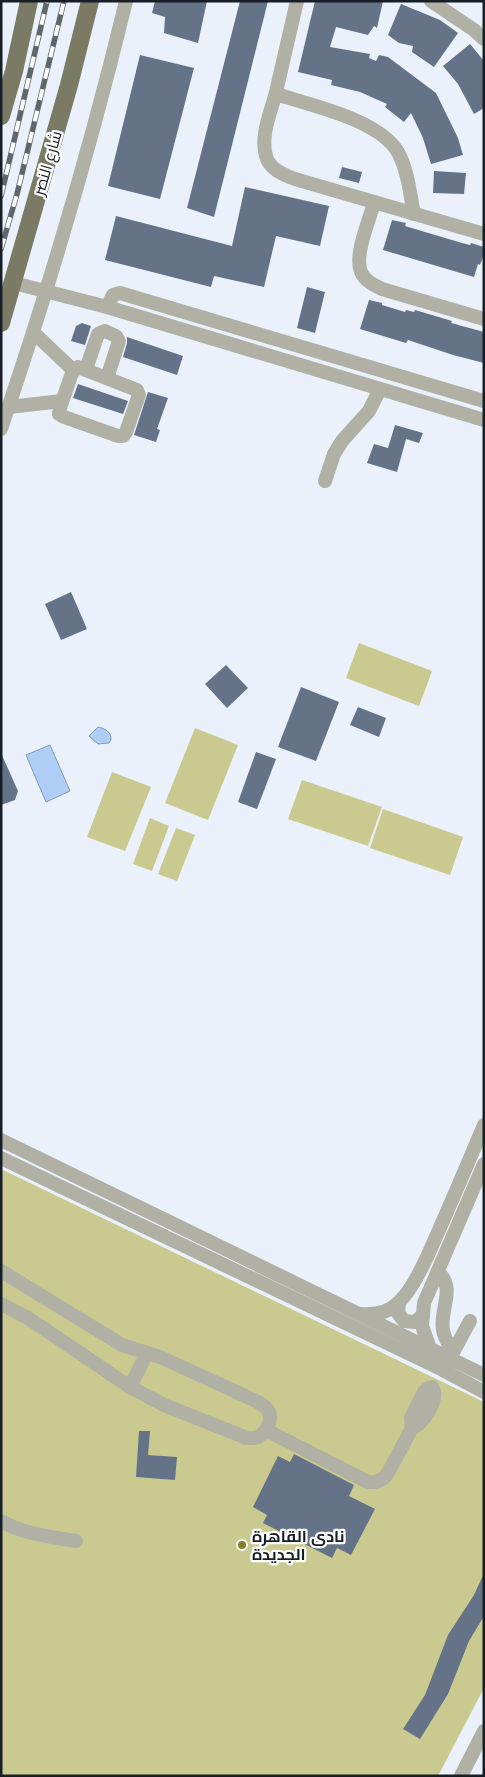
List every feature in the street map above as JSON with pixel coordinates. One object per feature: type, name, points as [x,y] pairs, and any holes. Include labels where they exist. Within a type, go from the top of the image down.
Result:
[{"type":"main road","points":[[1,116],[14,71],[29,1]]},
{"type":"main road","name":"شارع النصر","points":[[1,323],[14,283],[69,85],[90,1]]},
{"type":"street","points":[[1,429],[46,292],[105,89],[126,1]]},
{"type":"street","points":[[297,1],[264,142],[266,158],[271,166],[282,174],[295,179],[484,234]]},
{"type":"street","points":[[431,1],[484,39]]},
{"type":"street","points":[[276,94],[344,116],[379,132],[398,152],[403,164],[414,214]]},
{"type":"street","points":[[374,203],[358,260],[362,273],[370,283],[382,289],[484,319]]},
{"type":"street","points":[[14,283],[107,307],[484,420]]},
{"type":"street","points":[[107,307],[113,295],[120,293],[484,401]]},
{"type":"street","points":[[34,333],[79,370],[107,378],[136,389],[139,392],[123,436],[118,436],[64,417],[59,411],[62,401],[79,370],[98,334],[104,331],[116,336],[119,341],[107,378]]},
{"type":"street","points":[[325,481],[328,467],[334,454],[342,441],[368,411],[380,389]]},
{"type":"street","points":[[9,407],[62,401]]},
{"type":"street","points":[[350,1311],[371,1314],[386,1311],[399,1303],[429,1253],[484,1125]]},
{"type":"street","points":[[1,1140],[431,1351],[448,1360],[484,1392]]},
{"type":"street","points":[[1,1158],[484,1375]]},
{"type":"street","points":[[431,1351],[424,1334],[423,1315],[426,1297],[484,1164]]},
{"type":"street","points":[[1,1271],[122,1345],[172,1362],[254,1400],[267,1408],[270,1414],[266,1430],[256,1438],[247,1438],[164,1405],[130,1387],[28,1318],[1,1304]]},
{"type":"street","points":[[438,1273],[446,1282],[447,1287],[443,1331],[448,1360]]},
{"type":"street","points":[[399,1303],[398,1313],[404,1321],[415,1322],[423,1315]]},
{"type":"street","points":[[266,1430],[368,1482],[376,1482],[384,1478],[412,1428],[421,1423],[434,1398],[435,1392],[432,1387],[470,1321]]},
{"type":"street","points":[[130,1387],[147,1353]]},
{"type":"street","points":[[1,1521],[11,1527],[42,1536],[76,1541]]},
{"type":"street","points":[[460,1776],[484,1731]]},
{"type":"shaded area","points":[[359,643],[432,671],[419,706],[346,678]]},
{"type":"shaded area","points":[[195,728],[238,745],[208,820],[165,803]]},
{"type":"shaded area","points":[[112,772],[151,787],[125,851],[87,837]]},
{"type":"shaded area","points":[[302,780],[382,807],[368,846],[288,819]]},
{"type":"shaded area","points":[[383,809],[463,837],[450,875],[370,848]]},
{"type":"shaded area","points":[[150,818],[169,826],[152,871],[133,864]]},
{"type":"shaded area","points":[[176,828],[195,835],[177,881],[158,874]]},
{"type":"shaded area","name":"نادى القاهرة الجديدة","points":[[1,1169],[484,1402],[484,1688],[438,1776],[1,1776]]},
{"type":"water","points":[[98,727],[109,733],[111,740],[109,743],[98,744],[89,736]]},
{"type":"water","points":[[50,745],[70,791],[46,802],[26,755]]},
{"type":"building","points":[[155,1],[207,1],[198,43],[164,33],[165,17],[152,13]]},
{"type":"building","points":[[240,1],[268,1],[214,217],[187,208]]},
{"type":"building","points":[[315,1],[383,1],[377,28],[374,26],[368,35],[336,27],[330,47],[370,54],[369,58],[376,61],[379,55],[388,57],[436,93],[458,138],[463,155],[431,164],[423,138],[411,113],[404,122],[385,107],[387,104],[360,92],[331,85],[332,80],[298,72]]},
{"type":"building","points":[[401,4],[440,20],[458,33],[434,67],[412,52],[413,46],[399,43],[388,35]]},
{"type":"building","points":[[470,44],[484,61],[484,108],[474,114],[458,84],[443,66]]},
{"type":"building","points":[[140,55],[194,68],[160,199],[108,186]]},
{"type":"building","points":[[342,167],[362,172],[359,183],[339,178]]},
{"type":"building","points":[[434,171],[466,173],[464,194],[433,193]]},
{"type":"building","points":[[245,187],[329,206],[320,246],[276,236],[264,287],[214,276],[211,287],[105,260],[116,216],[232,246]]},
{"type":"building","points":[[392,220],[406,223],[405,226],[462,243],[470,245],[471,243],[484,247],[484,254],[480,265],[478,264],[474,277],[383,250]]},
{"type":"building","points":[[307,287],[325,292],[315,333],[297,328]]},
{"type":"building","points":[[369,300],[405,312],[406,310],[414,312],[415,310],[484,332],[484,363],[408,340],[406,343],[360,329]]},
{"type":"building","points":[[82,323],[91,326],[85,345],[71,341],[76,326]]},
{"type":"building","points":[[127,337],[183,356],[177,375],[123,357]]},
{"type":"building","points":[[78,384],[128,401],[123,414],[73,398]]},
{"type":"building","points":[[148,392],[168,398],[157,429],[160,430],[156,442],[134,435]]},
{"type":"building","points":[[395,425],[423,433],[419,443],[406,439],[397,472],[367,463],[374,444],[388,448]]},
{"type":"building","points":[[71,592],[87,629],[61,640],[45,604]]},
{"type":"building","points":[[226,665],[248,688],[227,708],[205,684]]},
{"type":"building","points":[[301,687],[339,702],[316,761],[278,747]]},
{"type":"building","points":[[358,707],[386,718],[379,737],[350,725]]},
{"type":"building","points":[[256,752],[276,759],[257,809],[238,802]]},
{"type":"building","points":[[1,753],[18,791],[15,800],[1,805]]},
{"type":"building","points":[[139,1431],[150,1431],[148,1455],[177,1457],[175,1480],[136,1477]]},
{"type":"building","points":[[294,1454],[354,1485],[349,1496],[375,1509],[351,1555],[337,1548],[332,1558],[263,1523],[267,1515],[253,1507],[278,1456],[290,1462]]},
{"type":"building","points":[[484,1573],[484,1616],[469,1641],[448,1694],[420,1739],[403,1729],[425,1695],[448,1635],[474,1595]]},
{"type":"railway","points":[[1,196],[47,1]]},
{"type":"railway","points":[[1,249],[17,194],[64,1]]},
{"type":"place","name":"نادى القاهرة الجديدة","points":[[242,1545]]}]
